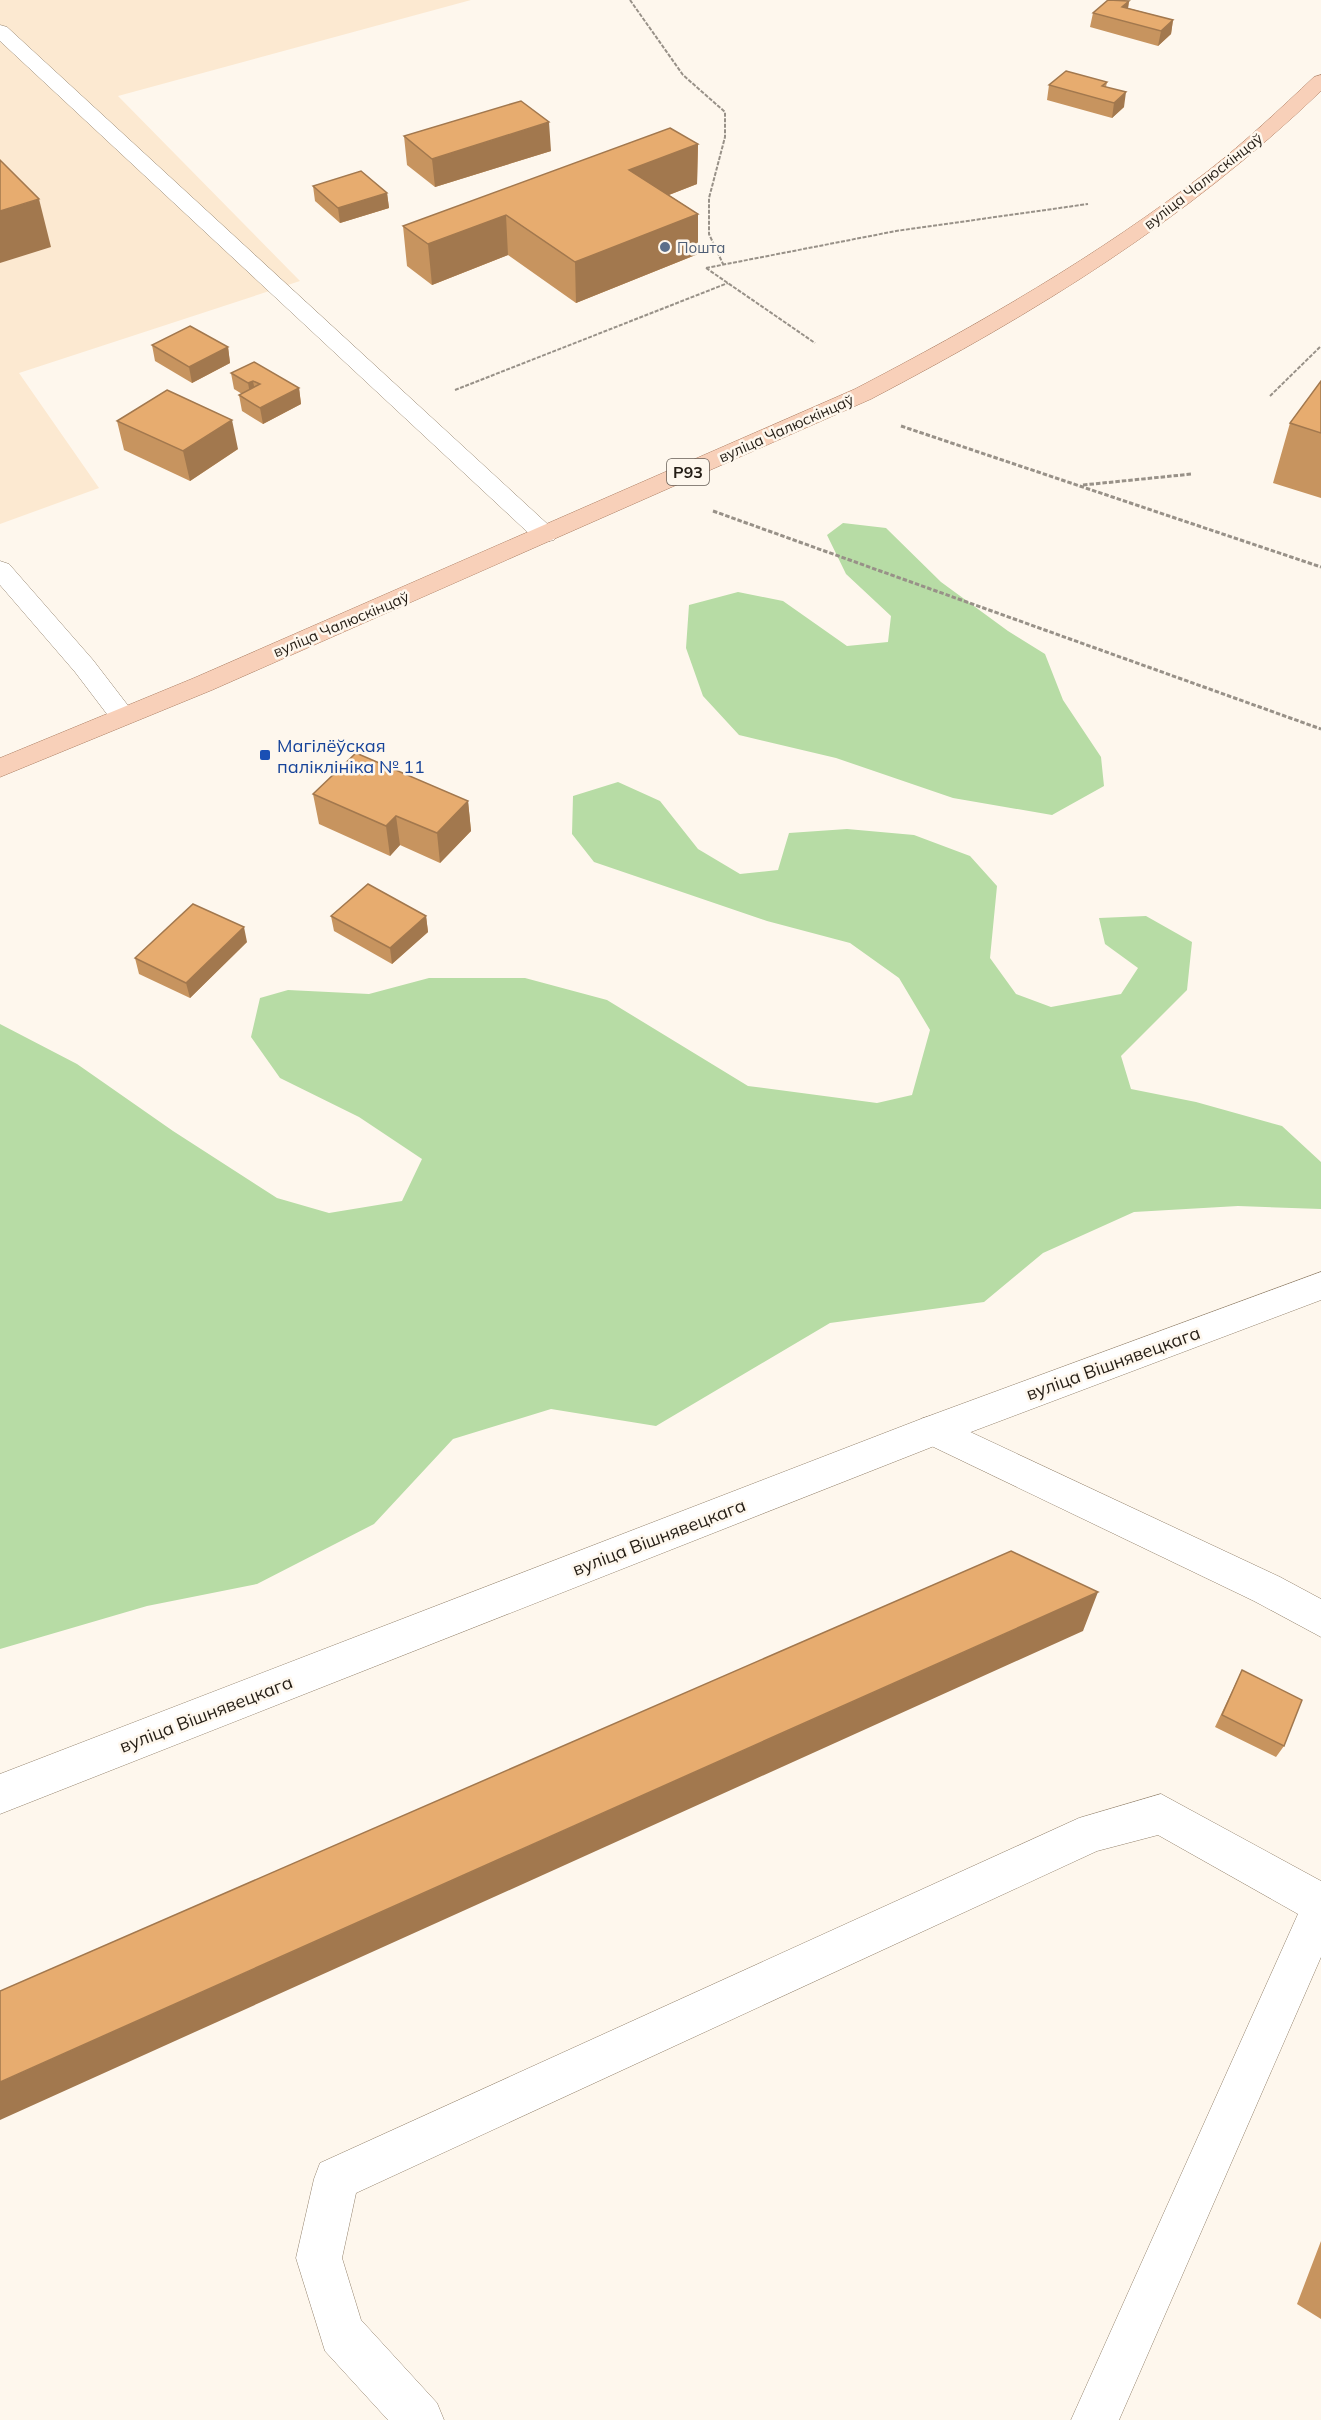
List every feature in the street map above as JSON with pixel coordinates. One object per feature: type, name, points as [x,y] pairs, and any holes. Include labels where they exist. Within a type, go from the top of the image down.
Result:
[{"type":"main road","points":[[0,31],[545,535]]},
{"type":"main road","name":"вуліца Чалюскінцаў","points":[[0,768],[545,535],[863,394],[967,340],[1118,247],[1217,173],[1321,81]]},
{"type":"main road","points":[[0,569],[84,666],[123,716]]},
{"type":"main road","name":"вуліца Вішнявецкага","points":[[0,1794],[934,1430],[1321,1286]]},
{"type":"main road","points":[[934,1430],[1267,1589],[1321,1618]]},
{"type":"main road","points":[[420,2420],[342,2334],[319,2258],[336,2179],[1093,1832],[1161,1814],[1321,1904]]},
{"type":"main road","points":[[1095,2420],[1321,1909]]},
{"type":"path","points":[[630,0],[683,75],[725,112],[725,137],[709,198],[709,234],[723,264]]},
{"type":"path","points":[[815,343],[706,268],[840,239],[1003,213],[1088,204]]},
{"type":"path","points":[[408,409],[728,283]]},
{"type":"path","points":[[1270,396],[1321,346]]},
{"type":"path","points":[[894,423],[1321,567]]},
{"type":"path","points":[[1080,486],[1192,474]]},
{"type":"path","points":[[704,507],[1321,729]]},
{"type":"shaded area","points":[[0,0],[471,0],[118,96],[300,281],[19,373],[99,488],[0,524]]},
{"type":"green space","points":[[843,523],[886,528],[941,582],[1008,631],[1045,654],[1063,700],[1101,757],[1104,786],[1052,815],[953,798],[836,758],[739,735],[703,696],[686,648],[689,605],[738,592],[783,601],[847,646],[888,642],[891,616],[846,574],[827,535]]},
{"type":"green space","points":[[618,782],[660,801],[698,849],[740,874],[778,870],[789,833],[847,829],[914,835],[970,856],[997,886],[990,958],[1016,994],[1051,1007],[1121,994],[1138,968],[1105,944],[1099,918],[1146,916],[1192,942],[1187,990],[1121,1056],[1131,1089],[1196,1102],[1282,1126],[1321,1162],[1321,1209],[1238,1206],[1134,1212],[1043,1253],[984,1302],[830,1323],[656,1426],[551,1409],[453,1439],[374,1524],[257,1584],[147,1606],[0,1649],[0,1024],[77,1064],[173,1131],[277,1198],[329,1213],[402,1201],[422,1159],[359,1117],[280,1078],[251,1037],[260,998],[288,990],[369,994],[429,978],[525,978],[607,1000],[748,1086],[877,1103],[912,1095],[930,1030],[899,978],[850,943],[767,921],[594,862],[572,834],[573,796]]},
{"type":"building","points":[[1108,0],[1129,1],[1122,7],[1173,20],[1161,31],[1093,13]]},
{"type":"building","points":[[1066,71],[1107,82],[1102,86],[1126,92],[1114,103],[1049,85]]},
{"type":"building","points":[[521,101],[549,122],[432,159],[404,136]]},
{"type":"building","points":[[670,128],[698,144],[629,170],[698,214],[575,262],[506,215],[428,244],[403,226]]},
{"type":"building","points":[[0,160],[39,199],[0,211]]},
{"type":"building","points":[[361,171],[387,193],[338,208],[313,186]]},
{"type":"building","points":[[190,326],[228,347],[189,367],[152,345]]},
{"type":"building","points":[[254,362],[299,388],[260,408],[239,395],[260,384],[253,381],[248,383],[231,373]]},
{"type":"building","points":[[1321,381],[1321,433],[1290,423]]},
{"type":"building","points":[[167,390],[232,420],[183,451],[117,421]]},
{"type":"building","points":[[356,753],[468,801],[437,833],[396,816],[386,826],[313,794]]},
{"type":"building","points":[[368,884],[426,916],[390,948],[331,916]]},
{"type":"building","points":[[193,904],[244,927],[186,983],[135,958]]},
{"type":"building","points":[[1011,1551],[1098,1592],[0,2082],[0,1991]]},
{"type":"building","points":[[1242,1670],[1302,1700],[1284,1746],[1222,1715]]},
{"type":"place","name":"Пошта","points":[[665,247]]},
{"type":"place","name":"Магілёўская паліклініка № 11","points":[[265,755]]}]
